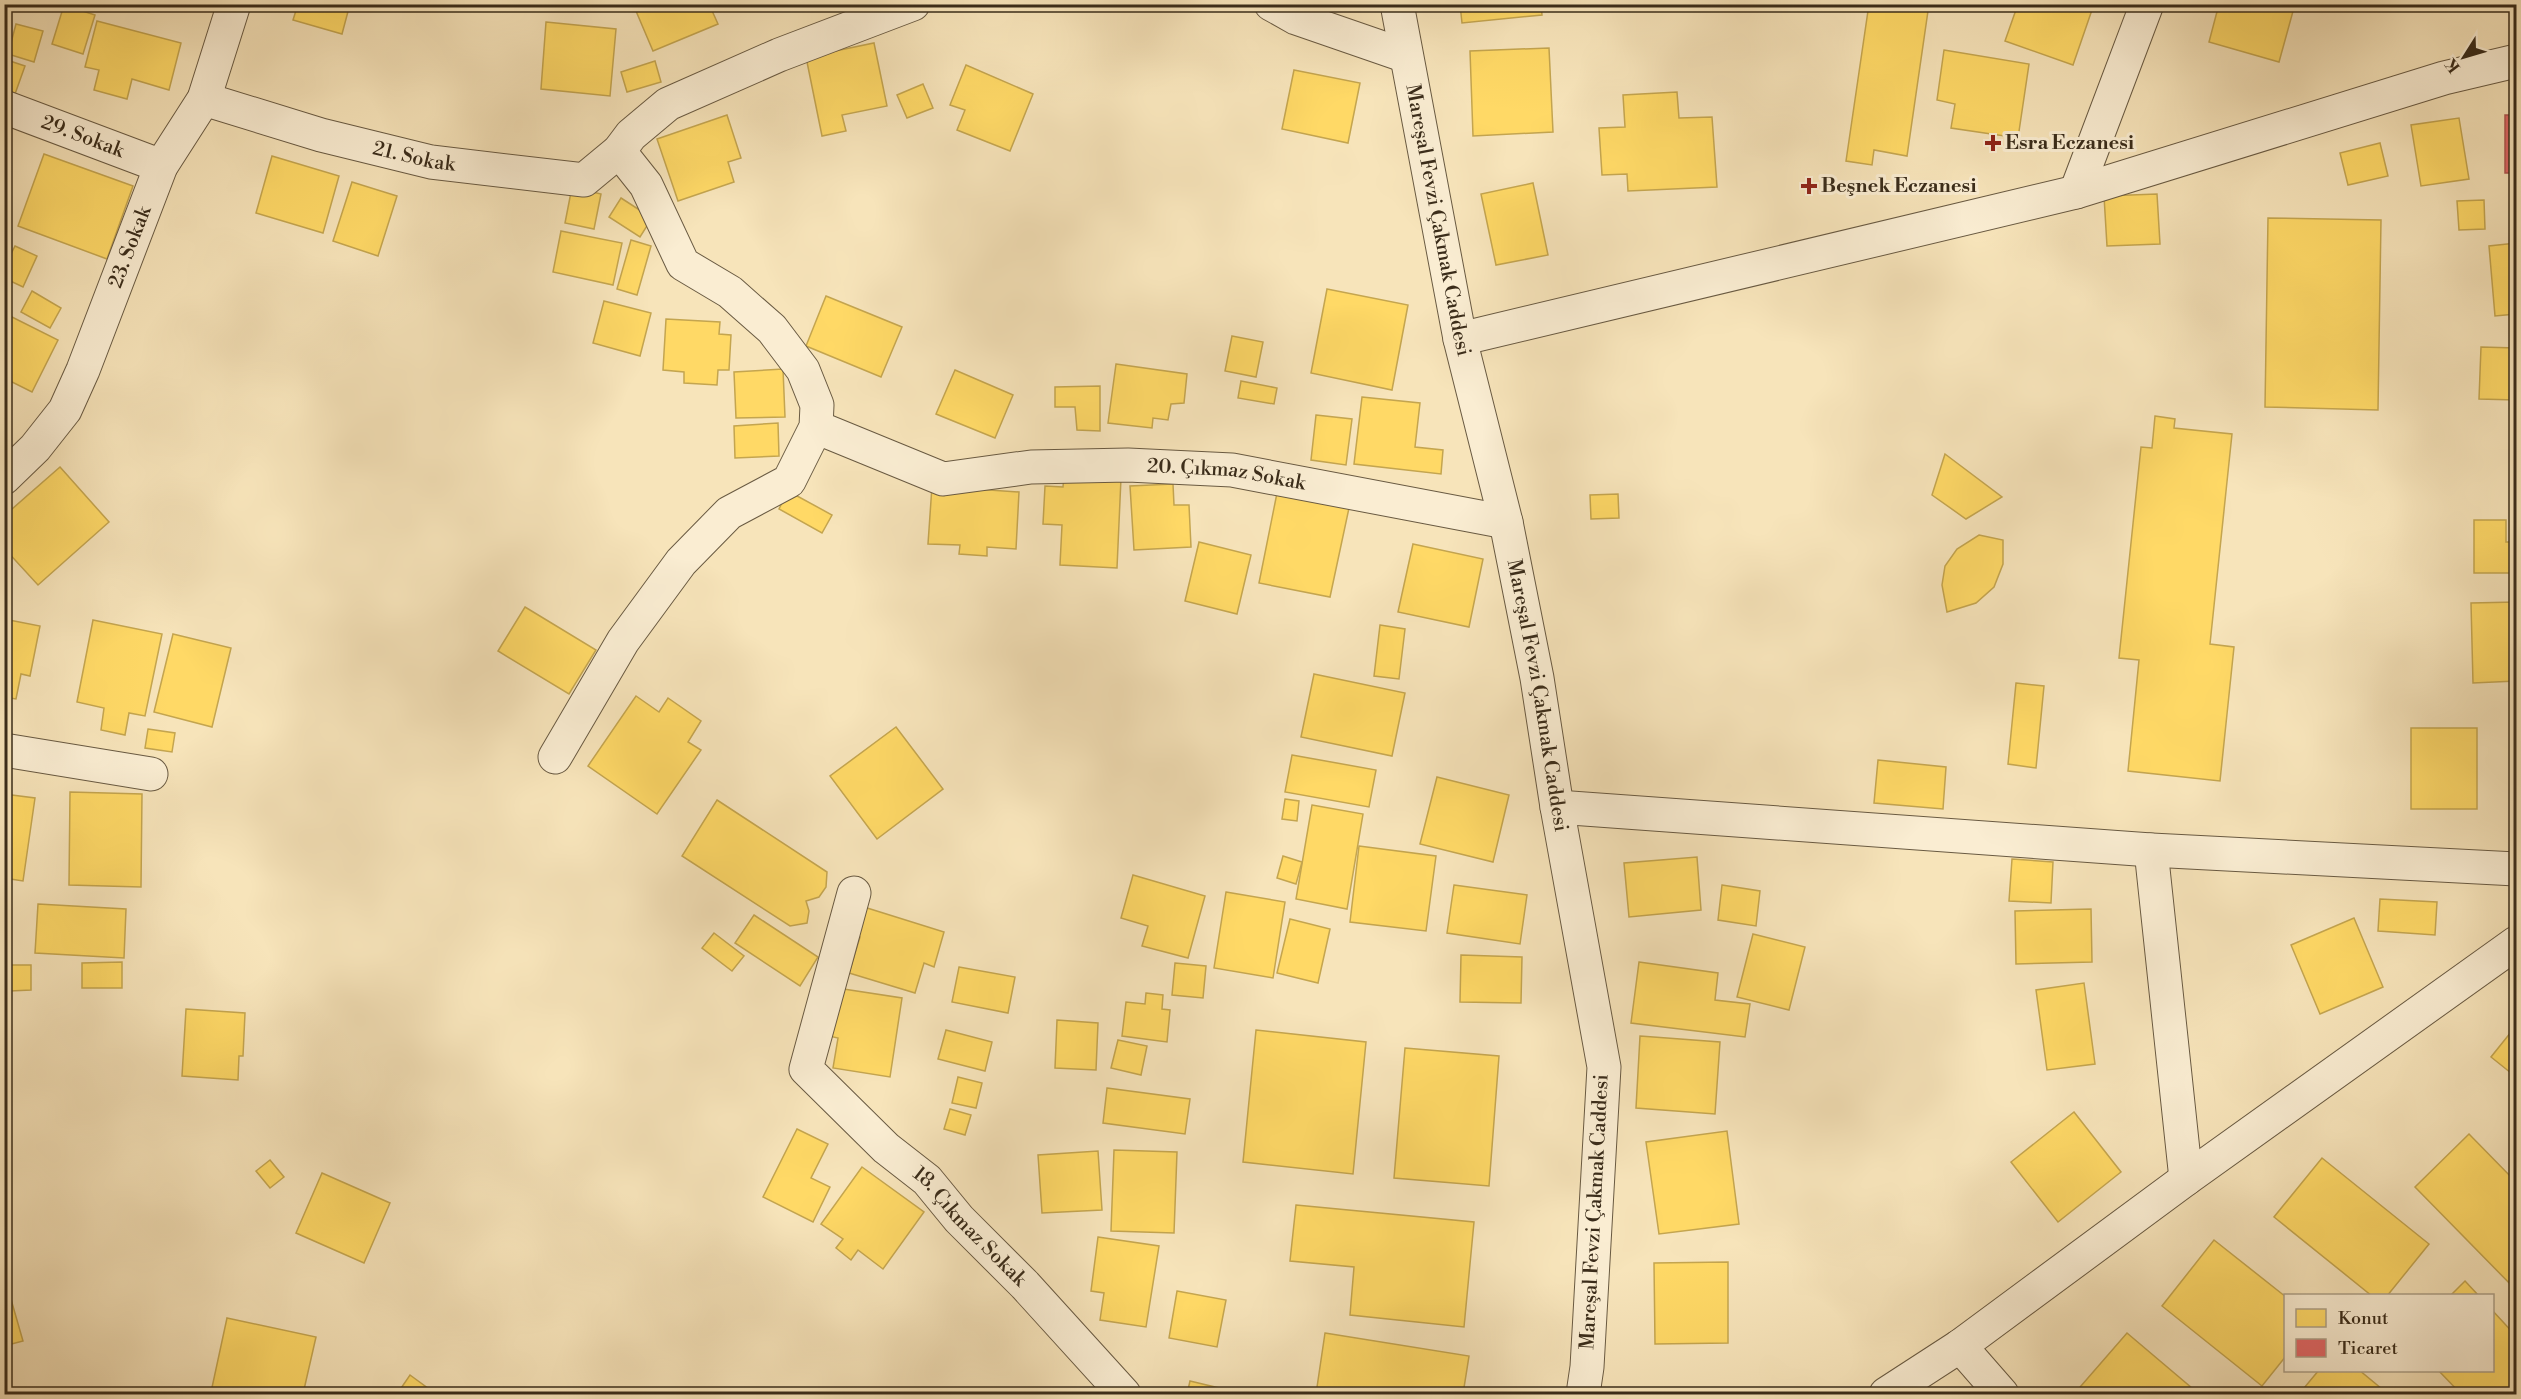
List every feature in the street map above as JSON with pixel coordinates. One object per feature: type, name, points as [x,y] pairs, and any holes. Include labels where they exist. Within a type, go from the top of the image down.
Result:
[{"type":"street","name":"23. Sokak","points":[[4,478],[35,448],[65,410],[121,275],[161,166],[204,99],[234,4]]},
{"type":"street","name":"21. Sokak","points":[[204,99],[321,135],[431,162],[584,180],[619,151],[631,135],[669,104],[779,55],[913,4]]},
{"type":"street","points":[[1270,4],[1296,18],[1406,56]]},
{"type":"street","name":"Mareşal Fevzi Çakmak Caddesi","points":[[1397,4],[1460,339],[1506,522],[1537,678],[1557,807],[1604,1067],[1587,1367],[1583,1395]]},
{"type":"street","points":[[2076,192],[2147,4]]},
{"type":"street","points":[[1460,339],[2076,192],[2444,78],[2517,61]]},
{"type":"street","name":"29. Sokak","points":[[4,107],[161,166]]},
{"type":"street","points":[[555,757],[623,641],[681,562],[729,513],[789,481],[816,427],[817,405],[803,370],[772,329],[730,292],[683,264],[646,185],[619,151]]},
{"type":"street","name":"20. Çıkmaz Sokak","points":[[816,427],[943,479],[1031,467],[1128,465],[1232,470],[1506,522]]},
{"type":"street","points":[[4,750],[152,774]]},
{"type":"street","points":[[1557,807],[2151,850],[2517,869]]},
{"type":"street","points":[[2151,850],[2186,1179]]},
{"type":"street","name":"18. Çıkmaz Sokak","points":[[854,892],[806,1069],[886,1148],[927,1180],[959,1219],[1025,1285],[1124,1395]]},
{"type":"street","points":[[1886,1395],[1960,1346],[2186,1179],[2503,970],[2517,943]]},
{"type":"street","points":[[1960,1346],[2002,1395]]},
{"type":"building: Konut","points":[[298,4],[350,4],[342,34],[293,20]]},
{"type":"building: Konut","points":[[633,4],[709,4],[718,24],[653,51]]},
{"type":"building: Konut","points":[[1460,4],[1541,4],[1542,15],[1462,23]]},
{"type":"building: Konut","points":[[1869,4],[1929,4],[1907,156],[1874,150],[1872,165],[1846,161]]},
{"type":"building: Konut","points":[[2018,4],[2094,4],[2073,65],[2005,41]]},
{"type":"building: Konut","points":[[2219,4],[2295,4],[2279,62],[2209,42]]},
{"type":"building: Konut","points":[[64,5],[95,15],[83,54],[52,44]]},
{"type":"building: Konut","points":[[97,21],[181,43],[169,90],[132,79],[127,99],[94,90],[99,70],[85,67]]},
{"type":"building: Konut","points":[[546,22],[616,29],[610,96],[541,89]]},
{"type":"building: Konut","points":[[16,24],[43,31],[34,62],[8,54]]},
{"type":"building: Konut","points":[[874,43],[887,106],[842,115],[846,131],[822,136],[806,57]]},
{"type":"building: Konut","points":[[1549,48],[1553,132],[1473,136],[1470,51]]},
{"type":"building: Konut","points":[[1944,50],[2029,64],[2018,138],[1951,128],[1955,104],[1937,100]]},
{"type":"building: Konut","points":[[4,59],[25,66],[15,94],[4,90]]},
{"type":"building: Konut","points":[[655,61],[661,82],[627,92],[621,72]]},
{"type":"building: Konut","points":[[966,65],[1033,94],[1010,151],[957,130],[965,110],[950,105]]},
{"type":"building: Konut","points":[[1294,70],[1360,83],[1348,143],[1282,129]]},
{"type":"building: Konut","points":[[923,84],[933,108],[907,118],[897,95]]},
{"type":"building: Konut","points":[[1677,92],[1679,118],[1712,117],[1717,187],[1628,191],[1627,174],[1602,175],[1599,128],[1625,127],[1623,95]]},
{"type":"building: Konut","points":[[727,115],[741,158],[728,162],[734,182],[678,201],[657,139]]},
{"type":"building: Konut","points":[[2459,118],[2469,179],[2421,186],[2411,125]]},
{"type":"building: Konut","points":[[2380,143],[2388,176],[2348,185],[2340,153]]},
{"type":"building: Konut","points":[[44,154],[133,186],[107,259],[18,226]]},
{"type":"building: Konut","points":[[272,156],[339,176],[323,233],[256,213]]},
{"type":"building: Konut","points":[[352,182],[397,196],[378,256],[333,241]]},
{"type":"building: Konut","points":[[1533,183],[1548,255],[1496,265],[1481,194]]},
{"type":"building: Konut","points":[[572,187],[601,194],[594,229],[565,223]]},
{"type":"building: Konut","points":[[2157,194],[2160,244],[2107,246],[2104,196]]},
{"type":"building: Konut","points":[[621,198],[652,218],[640,237],[609,217]]},
{"type":"building: Konut","points":[[2484,200],[2485,229],[2459,230],[2457,201]]},
{"type":"building: Konut","points":[[2268,218],[2381,220],[2378,410],[2265,407]]},
{"type":"building: Konut","points":[[561,231],[622,243],[613,285],[553,272]]},
{"type":"building: Konut","points":[[631,240],[651,246],[637,295],[617,289]]},
{"type":"building: Konut","points":[[2516,243],[2516,314],[2495,316],[2489,246]]},
{"type":"building: Konut","points":[[15,246],[37,256],[23,287],[4,278],[4,268]]},
{"type":"building: Konut","points":[[1327,289],[1408,305],[1392,390],[1311,373]]},
{"type":"building: Konut","points":[[32,291],[61,308],[50,328],[21,312]]},
{"type":"building: Konut","points":[[826,296],[902,327],[881,377],[806,346]]},
{"type":"building: Konut","points":[[604,301],[651,313],[640,356],[593,343]]},
{"type":"building: Konut","points":[[4,313],[58,340],[32,392],[4,378]]},
{"type":"building: Konut","points":[[666,319],[720,322],[719,334],[731,335],[729,370],[718,370],[717,385],[684,383],[684,372],[663,370]]},
{"type":"building: Konut","points":[[1232,336],[1263,342],[1256,377],[1225,371]]},
{"type":"building: Konut","points":[[2481,347],[2516,348],[2516,400],[2479,399]]},
{"type":"building: Konut","points":[[1116,364],[1187,374],[1184,403],[1171,404],[1168,420],[1153,418],[1152,428],[1108,423]]},
{"type":"building: Konut","points":[[783,369],[785,417],[736,418],[734,372]]},
{"type":"building: Konut","points":[[955,370],[1013,395],[995,438],[936,414]]},
{"type":"building: Konut","points":[[1241,381],[1277,388],[1274,404],[1238,398]]},
{"type":"building: Konut","points":[[1100,386],[1100,431],[1077,430],[1075,407],[1055,407],[1055,387]]},
{"type":"building: Konut","points":[[1362,397],[1420,403],[1415,447],[1443,450],[1441,474],[1354,464]]},
{"type":"building: Konut","points":[[1316,415],[1352,419],[1346,465],[1311,460]]},
{"type":"building: Konut","points":[[2155,416],[2175,419],[2174,428],[2232,434],[2210,644],[2234,647],[2220,781],[2128,771],[2139,660],[2119,658],[2141,447],[2152,448]]},
{"type":"building: Konut","points":[[778,423],[779,456],[735,458],[734,426]]},
{"type":"building: Konut","points":[[1945,454],[2002,497],[1966,519],[1932,495]]},
{"type":"building: Konut","points":[[60,467],[109,522],[38,585],[4,548],[4,516]]},
{"type":"building: Konut","points":[[1064,475],[1121,478],[1117,568],[1060,565],[1062,525],[1043,524],[1045,486],[1063,487]]},
{"type":"building: Konut","points":[[1173,484],[1174,505],[1189,505],[1191,547],[1134,550],[1130,486]]},
{"type":"building: Konut","points":[[932,486],[1019,492],[1016,549],[987,547],[987,556],[959,554],[960,545],[928,544]]},
{"type":"building: Konut","points":[[788,491],[832,515],[822,533],[779,509]]},
{"type":"building: Konut","points":[[1277,493],[1349,508],[1330,597],[1259,583]]},
{"type":"building: Konut","points":[[1618,494],[1619,518],[1591,519],[1590,495]]},
{"type":"building: Konut","points":[[2474,520],[2506,520],[2506,542],[2516,542],[2516,573],[2474,573]]},
{"type":"building: Konut","points":[[1979,535],[2003,540],[2003,564],[1994,587],[1976,603],[1947,612],[1942,585],[1945,566],[1957,549]]},
{"type":"building: Konut","points":[[1199,542],[1251,555],[1237,614],[1185,601]]},
{"type":"building: Konut","points":[[1413,544],[1483,559],[1469,627],[1398,612]]},
{"type":"building: Konut","points":[[2516,602],[2516,681],[2473,683],[2471,603]]},
{"type":"building: Konut","points":[[525,607],[596,650],[569,694],[498,651]]},
{"type":"building: Konut","points":[[4,619],[40,626],[30,676],[21,674],[16,699],[4,697]]},
{"type":"building: Konut","points":[[93,620],[162,634],[145,716],[129,713],[125,735],[101,730],[104,708],[77,702]]},
{"type":"building: Konut","points":[[1380,625],[1405,629],[1399,679],[1374,676]]},
{"type":"building: Konut","points":[[173,634],[231,648],[212,727],[154,712]]},
{"type":"building: Konut","points":[[1314,674],[1405,693],[1392,756],[1301,737]]},
{"type":"building: Konut","points":[[2016,683],[2044,686],[2036,768],[2008,764]]},
{"type":"building: Konut","points":[[636,696],[659,712],[668,698],[701,721],[688,742],[701,750],[657,814],[588,766]]},
{"type":"building: Konut","points":[[896,727],[943,789],[877,839],[830,776]]},
{"type":"building: Konut","points":[[2411,728],[2477,728],[2477,809],[2411,809]]},
{"type":"building: Konut","points":[[148,729],[175,733],[172,752],[145,748]]},
{"type":"building: Konut","points":[[1292,755],[1376,770],[1369,807],[1285,792]]},
{"type":"building: Konut","points":[[1878,760],[1946,767],[1943,809],[1874,803]]},
{"type":"building: Konut","points":[[1437,777],[1509,795],[1493,862],[1420,844]]},
{"type":"building: Konut","points":[[70,792],[142,794],[141,887],[69,885]]},
{"type":"building: Konut","points":[[4,794],[35,798],[23,881],[4,878]]},
{"type":"building: Konut","points":[[1285,799],[1299,801],[1297,821],[1282,819]]},
{"type":"building: Konut","points":[[717,800],[827,872],[826,887],[819,897],[806,901],[809,911],[807,923],[790,926],[682,856]]},
{"type":"building: Konut","points":[[1312,805],[1363,814],[1347,909],[1296,899]]},
{"type":"building: Konut","points":[[1359,846],[1436,856],[1426,931],[1350,922]]},
{"type":"building: Konut","points":[[1283,856],[1302,862],[1296,884],[1277,878]]},
{"type":"building: Konut","points":[[1697,857],[1701,910],[1629,917],[1624,863]]},
{"type":"building: Konut","points":[[2012,859],[2053,862],[2051,903],[2009,901]]},
{"type":"building: Konut","points":[[1133,875],[1205,896],[1188,958],[1142,946],[1148,926],[1121,918]]},
{"type":"building: Konut","points":[[1454,885],[1527,895],[1520,944],[1447,933]]},
{"type":"building: Konut","points":[[1722,885],[1760,891],[1756,926],[1718,920]]},
{"type":"building: Konut","points":[[1226,892],[1285,902],[1273,978],[1214,968]]},
{"type":"building: Konut","points":[[2380,899],[2437,902],[2435,935],[2378,931]]},
{"type":"building: Konut","points":[[38,904],[126,909],[124,958],[35,953]]},
{"type":"building: Konut","points":[[864,907],[944,932],[934,967],[924,963],[915,993],[849,973],[860,937],[856,936]]},
{"type":"building: Konut","points":[[2091,909],[2092,962],[2016,964],[2015,911]]},
{"type":"building: Konut","points":[[754,915],[818,957],[800,986],[735,943]]},
{"type":"building: Konut","points":[[2354,918],[2383,987],[2320,1014],[2291,945]]},
{"type":"building: Konut","points":[[1290,919],[1330,929],[1318,983],[1277,973]]},
{"type":"building: Konut","points":[[714,933],[744,956],[732,971],[702,948]]},
{"type":"building: Konut","points":[[1753,934],[1805,947],[1789,1010],[1737,997]]},
{"type":"building: Konut","points":[[1461,955],[1522,957],[1521,1003],[1460,1002]]},
{"type":"building: Konut","points":[[122,962],[122,988],[82,988],[82,963]]},
{"type":"building: Konut","points":[[1639,962],[1718,973],[1715,1000],[1750,1004],[1745,1037],[1631,1023]]},
{"type":"building: Konut","points":[[1175,963],[1206,966],[1203,998],[1172,995]]},
{"type":"building: Konut","points":[[9,965],[31,965],[31,990],[10,991]]},
{"type":"building: Konut","points":[[959,967],[1015,977],[1008,1013],[952,1002]]},
{"type":"building: Konut","points":[[2084,983],[2095,1064],[2047,1070],[2036,990]]},
{"type":"building: Konut","points":[[837,988],[902,998],[890,1077],[833,1068],[838,1038],[829,1036]]},
{"type":"building: Konut","points":[[1146,993],[1163,995],[1162,1009],[1170,1010],[1167,1042],[1122,1036],[1126,1002],[1145,1004]]},
{"type":"building: Konut","points":[[186,1009],[245,1013],[243,1056],[239,1056],[238,1080],[182,1076]]},
{"type":"building: Konut","points":[[1057,1020],[1098,1023],[1096,1070],[1055,1068]]},
{"type":"building: Konut","points":[[946,1030],[992,1042],[985,1071],[938,1059]]},
{"type":"building: Konut","points":[[1256,1030],[1366,1042],[1353,1174],[1243,1162]]},
{"type":"building: Konut","points":[[2511,1032],[2516,1036],[2516,1077],[2491,1057]]},
{"type":"building: Konut","points":[[1640,1036],[1720,1042],[1715,1114],[1636,1108]]},
{"type":"building: Konut","points":[[1118,1040],[1147,1046],[1141,1075],[1111,1068]]},
{"type":"building: Konut","points":[[1405,1048],[1499,1056],[1489,1186],[1394,1178]]},
{"type":"building: Konut","points":[[958,1077],[982,1083],[976,1108],[952,1103]]},
{"type":"building: Konut","points":[[1107,1088],[1190,1099],[1185,1134],[1103,1123]]},
{"type":"building: Konut","points":[[950,1109],[971,1115],[965,1135],[944,1129]]},
{"type":"building: Konut","points":[[2074,1112],[2121,1172],[2058,1222],[2011,1162]]},
{"type":"building: Konut","points":[[797,1129],[828,1144],[811,1178],[830,1187],[813,1222],[763,1197]]},
{"type":"building: Konut","points":[[1727,1131],[1739,1224],[1659,1234],[1646,1142]]},
{"type":"building: Konut","points":[[2469,1134],[2516,1182],[2516,1290],[2415,1187]]},
{"type":"building: Konut","points":[[1114,1150],[1177,1152],[1174,1233],[1111,1231]]},
{"type":"building: Konut","points":[[1098,1151],[1102,1210],[1042,1213],[1038,1155]]},
{"type":"building: Konut","points":[[2322,1158],[2429,1244],[2389,1294],[2370,1294],[2274,1217]]},
{"type":"building: Konut","points":[[270,1160],[284,1177],[270,1188],[256,1171]]},
{"type":"building: Konut","points":[[862,1167],[924,1212],[883,1269],[858,1250],[851,1260],[836,1248],[843,1239],[821,1224]]},
{"type":"building: Konut","points":[[322,1173],[390,1203],[364,1263],[296,1233]]},
{"type":"building: Konut","points":[[1296,1205],[1474,1222],[1464,1327],[1350,1315],[1354,1267],[1290,1261]]},
{"type":"building: Konut","points":[[1098,1237],[1159,1246],[1146,1327],[1100,1320],[1104,1293],[1091,1291]]},
{"type":"building: Konut","points":[[2214,1240],[2284,1295],[2284,1358],[2262,1386],[2162,1306]]},
{"type":"building: Konut","points":[[1728,1262],[1728,1343],[1655,1344],[1654,1263]]},
{"type":"building: Konut","points":[[4,1275],[23,1341],[4,1346]]},
{"type":"building: Konut","points":[[2465,1281],[2477,1294],[2452,1294]]},
{"type":"building: Konut","points":[[1177,1291],[1226,1300],[1217,1347],[1169,1338]]},
{"type":"building: Konut","points":[[2494,1312],[2516,1336],[2516,1394],[2461,1394],[2440,1372],[2494,1372]]},
{"type":"building: Konut","points":[[227,1318],[316,1337],[303,1394],[211,1392]]},
{"type":"building: Konut","points":[[1325,1333],[1469,1356],[1463,1394],[1316,1394]]},
{"type":"building: Konut","points":[[2127,1333],[2199,1394],[2074,1394]]},
{"type":"building: Konut","points":[[2317,1372],[2361,1372],[2388,1394],[2299,1394]]},
{"type":"building: Konut","points":[[410,1375],[429,1389],[426,1394],[397,1394]]},
{"type":"building: Konut","points":[[1190,1381],[1240,1393],[1187,1394]]},
{"type":"building: Ticaret","points":[[2505,115],[2516,115],[2516,173],[2505,173]]},
{"type":"place","name":"Esra Eczanesi","points":[[1993,143]]},
{"type":"place","name":"Beşnek Eczanesi","points":[[1809,186]]}]
